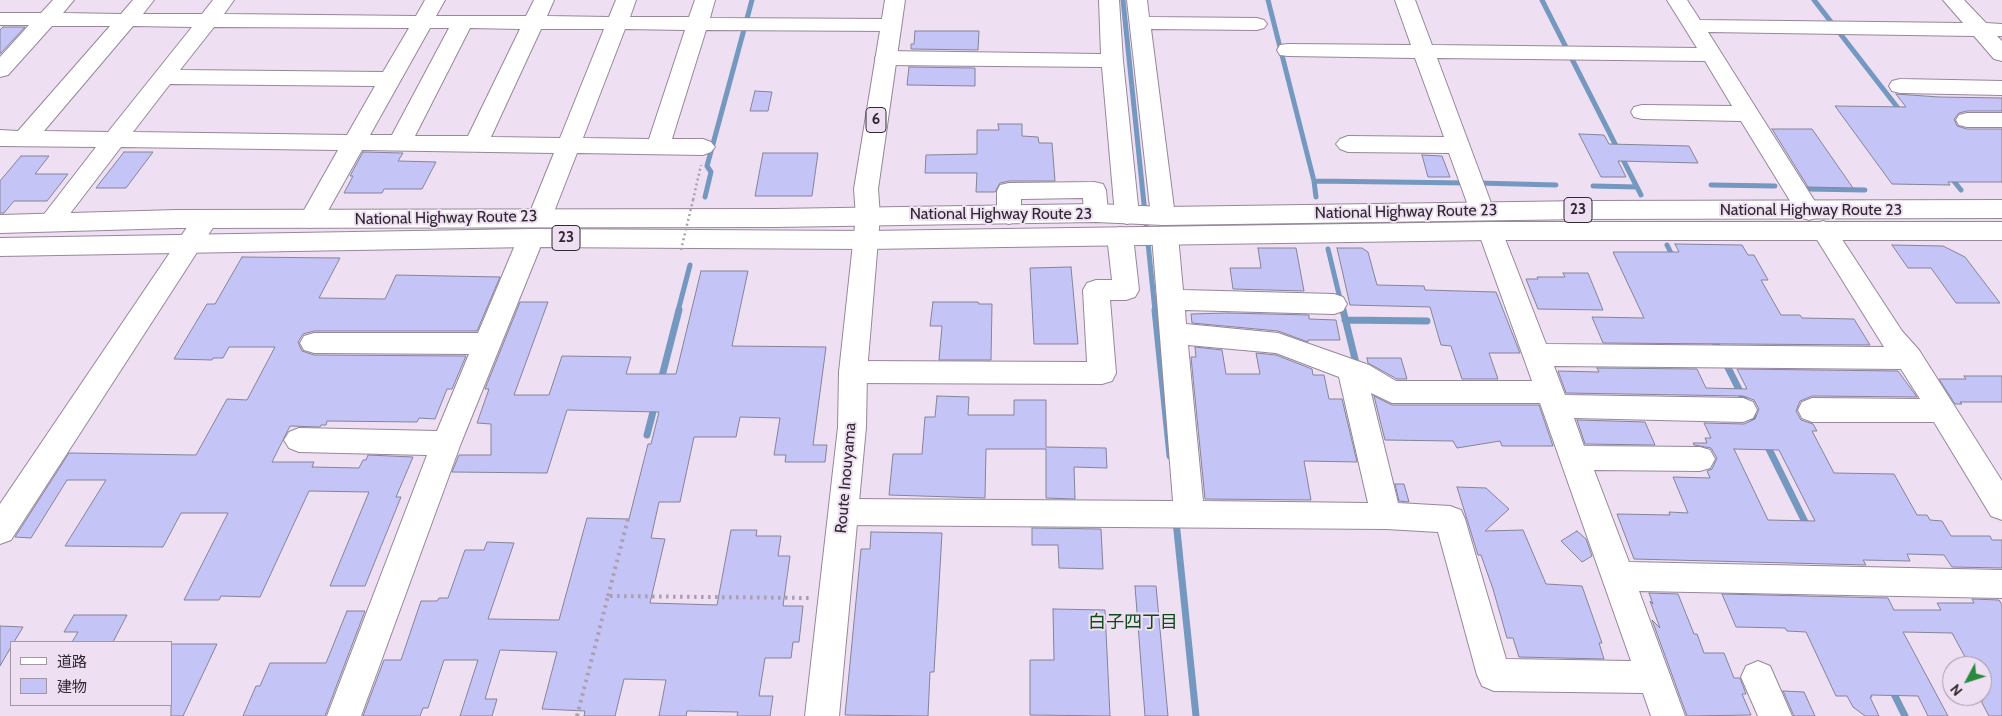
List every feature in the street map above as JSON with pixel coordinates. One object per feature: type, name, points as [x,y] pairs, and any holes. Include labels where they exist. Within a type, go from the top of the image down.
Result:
[{"type":"main road","points":[[0,7],[7,0]]},
{"type":"main road","points":[[0,70],[64,0]]},
{"type":"main road","points":[[24,139],[144,0]]},
{"type":"main road","points":[[50,222],[224,0]]},
{"type":"main road","points":[[311,219],[435,0]]},
{"type":"main road","points":[[400,143],[467,23],[483,0]]},
{"type":"main road","points":[[476,144],[544,0]]},
{"type":"main road","points":[[344,716],[446,443],[536,227],[626,0]]},
{"type":"main road","points":[[658,146],[705,0]]},
{"type":"main road","name":"6","points":[[867,228],[866,189],[895,0]]},
{"type":"main road","points":[[853,372],[1102,373],[1096,290],[1126,290],[1127,229],[1112,61],[1109,0]]},
{"type":"main road","points":[[1137,0],[1160,226],[1174,334],[1189,515]]},
{"type":"main road","points":[[1405,0],[1668,716]]},
{"type":"main road","points":[[1677,0],[1747,114],[1892,338],[1909,358],[2002,507]]},
{"type":"main road","points":[[1953,0],[2002,54]]},
{"type":"main road","points":[[0,19],[891,25]]},
{"type":"main road","points":[[1140,22],[1257,24]]},
{"type":"main road","points":[[1694,26],[2002,30]]},
{"type":"main road","points":[[1288,50],[1711,55]]},
{"type":"main road","points":[[886,58],[1112,61]]},
{"type":"main road","points":[[164,77],[389,79]]},
{"type":"main road","points":[[1900,86],[2002,88]]},
{"type":"main road","points":[[1642,112],[1747,114]]},
{"type":"main road","points":[[1967,120],[2002,120]]},
{"type":"main road","points":[[0,138],[704,147]]},
{"type":"main road","points":[[1348,144],[1458,145]]},
{"type":"main road","name":"National Highway Route 23","points":[[0,224],[311,219],[536,227],[1127,229],[1479,202],[2002,231]]},
{"type":"main road","name":"National Highway Route 23","points":[[1816,220],[2002,209]]},
{"type":"main road","name":"National Highway Route 23","points":[[867,228],[1009,215],[1096,213],[1127,229]]},
{"type":"main road","points":[[0,530],[205,220]]},
{"type":"main road","name":"National Highway Route 23","points":[[0,247],[190,243],[536,227]]},
{"type":"main road","name":"Route Inouyama","points":[[822,716],[852,427],[853,372],[867,228]]},
{"type":"main road","points":[[1170,300],[1334,304]]},
{"type":"main road","points":[[1174,334],[1278,343],[1351,370],[1392,392],[1743,410]]},
{"type":"main road","points":[[314,343],[487,344]]},
{"type":"main road","points":[[1536,355],[1909,358]]},
{"type":"main road","points":[[1351,370],[1386,516]]},
{"type":"main road","points":[[1812,410],[1942,411]]},
{"type":"main road","points":[[299,440],[446,443]]},
{"type":"main road","points":[[1574,458],[1700,459]]},
{"type":"main road","points":[[844,512],[1450,518],[1494,675],[1653,677]]},
{"type":"main road","points":[[1618,576],[2002,584]]},
{"type":"main road","points":[[1758,677],[1775,716]]},
{"type":"path","points":[[681,250],[700,170]]},
{"type":"path","points":[[577,716],[629,515]]},
{"type":"path","points":[[608,596],[834,599]]},
{"type":"building","points":[[3,27],[25,27],[0,54],[0,30]]},
{"type":"building","points":[[915,31],[979,31],[978,50],[911,49],[911,44],[914,44]]},
{"type":"building","points":[[909,67],[975,68],[975,86],[907,85]]},
{"type":"building","points":[[755,91],[772,92],[768,111],[750,111]]},
{"type":"building","points":[[1896,94],[2002,98],[2002,111],[1967,111],[1959,113],[1954,119],[1957,126],[1967,129],[2002,129],[2002,182],[1948,182],[1950,185],[1892,184],[1835,106],[1906,107]]},
{"type":"building","points":[[998,124],[1022,124],[1022,136],[1038,137],[1039,143],[1052,143],[1055,181],[1009,181],[1000,183],[995,192],[976,192],[977,173],[925,173],[926,155],[977,154],[977,130],[999,130]]},
{"type":"building","points":[[1772,129],[1812,129],[1853,188],[1808,187]]},
{"type":"building","points":[[1579,134],[1604,135],[1609,144],[1689,146],[1698,163],[1618,161],[1626,177],[1601,177]]},
{"type":"building","points":[[124,152],[153,152],[126,188],[96,188]]},
{"type":"building","points":[[363,152],[403,153],[398,161],[436,162],[422,189],[384,189],[382,193],[344,193],[353,176],[350,176]]},
{"type":"building","points":[[763,153],[818,153],[812,196],[755,196]]},
{"type":"building","points":[[1422,155],[1442,156],[1450,177],[1428,177]]},
{"type":"building","points":[[21,156],[49,156],[35,174],[68,174],[47,201],[14,201],[4,213],[0,213],[0,181]]},
{"type":"building","points":[[1675,244],[1742,245],[1748,255],[1754,255],[1768,280],[1761,280],[1781,315],[1800,315],[1802,318],[1854,319],[1870,345],[1603,343],[1592,317],[1644,318],[1613,252],[1679,252]]},
{"type":"building","points":[[1892,245],[1943,246],[1965,257],[2000,303],[1956,303],[1931,268],[1908,268]]},
{"type":"building","points":[[1258,248],[1296,248],[1304,291],[1233,289],[1230,268],[1261,268]]},
{"type":"building","points":[[1337,248],[1362,248],[1368,252],[1377,285],[1424,286],[1425,290],[1496,292],[1520,353],[1489,353],[1498,379],[1462,379],[1451,346],[1441,345],[1430,307],[1350,305]]},
{"type":"building","points":[[242,257],[340,258],[319,298],[385,299],[396,275],[500,277],[477,331],[314,331],[303,334],[298,342],[302,351],[314,355],[466,356],[452,389],[447,389],[435,419],[419,418],[417,422],[327,421],[326,425],[321,425],[320,427],[290,426],[272,462],[314,462],[312,467],[359,468],[368,455],[413,457],[396,497],[401,497],[365,586],[330,586],[369,492],[309,491],[260,597],[221,596],[219,600],[184,600],[228,513],[181,513],[163,547],[65,546],[106,480],[67,480],[31,538],[15,537],[69,453],[196,455],[227,399],[247,400],[275,347],[229,347],[223,358],[213,358],[212,360],[174,359],[207,304],[215,304]]},
{"type":"building","points":[[1071,267],[1078,344],[1034,344],[1030,268]]},
{"type":"building","points":[[701,271],[748,271],[732,346],[826,347],[813,445],[827,445],[825,462],[785,462],[786,455],[774,455],[780,418],[740,417],[736,437],[694,437],[680,502],[659,502],[651,538],[665,539],[650,603],[717,605],[731,530],[757,530],[756,536],[781,536],[778,556],[790,556],[783,606],[803,606],[799,642],[793,642],[791,658],[765,658],[759,696],[773,696],[770,716],[737,716],[738,712],[687,711],[686,716],[659,716],[666,680],[624,679],[615,716],[584,716],[585,711],[542,709],[557,652],[500,650],[485,699],[497,699],[492,716],[460,716],[478,660],[444,660],[428,708],[423,708],[420,716],[363,716],[384,660],[401,660],[421,601],[437,601],[439,598],[448,598],[465,550],[484,550],[487,542],[514,543],[488,619],[559,620],[587,518],[629,519],[648,444],[651,444],[659,412],[567,410],[547,473],[452,472],[459,455],[491,455],[491,424],[477,423],[489,389],[485,389],[520,302],[548,302],[514,395],[549,395],[562,356],[631,357],[626,374],[676,374]]},
{"type":"building","points":[[1563,273],[1588,273],[1603,310],[1538,309],[1526,279],[1565,277]]},
{"type":"building","points":[[933,302],[978,302],[979,304],[992,304],[991,360],[939,360],[942,326],[930,326]]},
{"type":"building","points":[[1191,314],[1309,315],[1309,319],[1336,320],[1340,340],[1308,340],[1308,342],[1278,331],[1192,323]]},
{"type":"building","points":[[1195,347],[1222,350],[1226,374],[1260,374],[1256,353],[1276,355],[1312,369],[1313,375],[1324,375],[1329,399],[1342,399],[1357,462],[1304,461],[1311,500],[1205,499],[1191,357],[1196,357]]},
{"type":"building","points":[[1367,358],[1401,358],[1407,379],[1397,379],[1368,363]]},
{"type":"building","points":[[1597,368],[1697,369],[1706,388],[1747,389],[1737,369],[1898,371],[1917,397],[1812,396],[1800,401],[1796,411],[1801,420],[1813,424],[1817,431],[1812,431],[1834,473],[1894,474],[1917,515],[1927,515],[1930,520],[1942,521],[1951,536],[1990,536],[1992,540],[2002,540],[2002,568],[1952,567],[1944,555],[1907,554],[1910,561],[1863,560],[1866,565],[1634,559],[1617,514],[1670,515],[1669,512],[1688,513],[1673,477],[1710,478],[1707,471],[1712,469],[1717,458],[1711,448],[1694,445],[1693,443],[1707,443],[1705,438],[1711,438],[1704,423],[1744,424],[1755,419],[1759,409],[1754,400],[1743,396],[1566,393],[1558,371],[1599,372]],"holes":[[[1734,449],[1779,450],[1815,521],[1768,520]]]},
{"type":"building","points":[[1964,376],[2002,376],[2002,402],[1960,402],[1962,404],[1955,404],[1939,379],[1966,379]]},
{"type":"building","points":[[937,396],[969,397],[968,415],[1014,415],[1014,400],[1046,400],[1046,447],[1106,448],[1107,468],[1074,467],[1075,499],[1046,498],[1046,449],[986,449],[985,498],[889,495],[893,454],[922,454],[925,417],[935,417]]},
{"type":"building","points":[[1374,396],[1392,405],[1539,405],[1553,446],[1502,446],[1500,441],[1457,448],[1453,441],[1385,440]]},
{"type":"building","points":[[1577,420],[1645,422],[1655,445],[1585,444]]},
{"type":"building","points":[[1395,484],[1404,484],[1409,502],[1399,501]]},
{"type":"building","points":[[1457,487],[1486,488],[1509,509],[1485,531],[1523,530],[1546,584],[1582,586],[1602,643],[1599,643],[1604,659],[1519,657],[1513,638],[1507,638],[1493,589],[1481,555],[1478,555]]},
{"type":"building","points":[[1032,528],[1101,529],[1103,569],[1059,568],[1058,545],[1032,545]]},
{"type":"building","points":[[1577,531],[1586,539],[1592,556],[1582,562],[1561,541]]},
{"type":"building","points":[[871,532],[942,533],[934,672],[930,672],[928,716],[845,715],[861,549],[870,549]]},
{"type":"building","points":[[1135,586],[1156,586],[1168,716],[1145,716]]},
{"type":"building","points":[[1649,593],[1678,594],[1704,653],[1724,653],[1734,678],[1740,678],[1746,694],[1742,694],[1751,715],[1687,716],[1652,620],[1660,628]]},
{"type":"building","points":[[1722,594],[1888,598],[1894,610],[1941,610],[1937,603],[1974,603],[1972,599],[1999,600],[2002,605],[2002,716],[1989,716],[1984,706],[1992,706],[1992,656],[1965,656],[1952,633],[1903,632],[1948,716],[1928,716],[1918,696],[1871,695],[1872,697],[1870,697],[1879,716],[1865,716],[1853,707],[1847,696],[1836,696],[1806,632],[1787,631],[1785,628],[1736,627]]},
{"type":"building","points":[[1053,609],[1105,610],[1110,716],[1030,715],[1030,660],[1054,660]]},
{"type":"building","points":[[347,611],[365,611],[325,716],[243,716],[256,686],[260,686],[270,663],[326,663]]},
{"type":"building","points":[[74,615],[127,615],[114,641],[73,641],[78,632],[64,632]]},
{"type":"building","points":[[0,626],[23,627],[15,641],[10,641],[10,649],[0,666]]},
{"type":"building","points":[[172,644],[217,644],[183,716],[171,716]]},
{"type":"building","points":[[1783,691],[1804,692],[1815,716],[1794,716]]},
{"type":"waterway","points":[[705,197],[711,172],[707,166],[752,0]]},
{"type":"waterway","points":[[1123,0],[1155,311]]},
{"type":"waterway","points":[[1268,0],[1314,181]]},
{"type":"waterway","points":[[1542,0],[1637,187]]},
{"type":"waterway","points":[[1814,0],[1901,112]]},
{"type":"waterway","points":[[1949,175],[1961,190]]},
{"type":"waterway","points":[[1314,181],[1467,183]]},
{"type":"waterway","points":[[1314,181],[1316,197]]},
{"type":"waterway","points":[[1477,183],[1556,185]]},
{"type":"waterway","points":[[1711,185],[1775,186]]},
{"type":"waterway","points":[[1593,186],[1637,187]]},
{"type":"waterway","points":[[1637,187],[1641,195]]},
{"type":"waterway","points":[[1806,189],[1865,190]]},
{"type":"waterway","points":[[1667,245],[1674,259]]},
{"type":"waterway","points":[[1328,249],[1343,311]]},
{"type":"waterway","points":[[678,311],[690,265]]},
{"type":"waterway","points":[[661,380],[679,310]]},
{"type":"waterway","points":[[1155,310],[1170,456]]},
{"type":"waterway","points":[[1343,310],[1345,320]]},
{"type":"waterway","points":[[1345,320],[1427,321]]},
{"type":"waterway","points":[[1345,320],[1357,367]]},
{"type":"waterway","points":[[1713,338],[1758,427]]},
{"type":"waterway","points":[[647,435],[655,404]]},
{"type":"waterway","points":[[1766,443],[1808,528]]},
{"type":"waterway","points":[[1176,521],[1196,716]]},
{"type":"waterway","points":[[1891,688],[1905,716]]},
{"type":"district","name":"白子四丁目","points":[[1133,623]]}]
